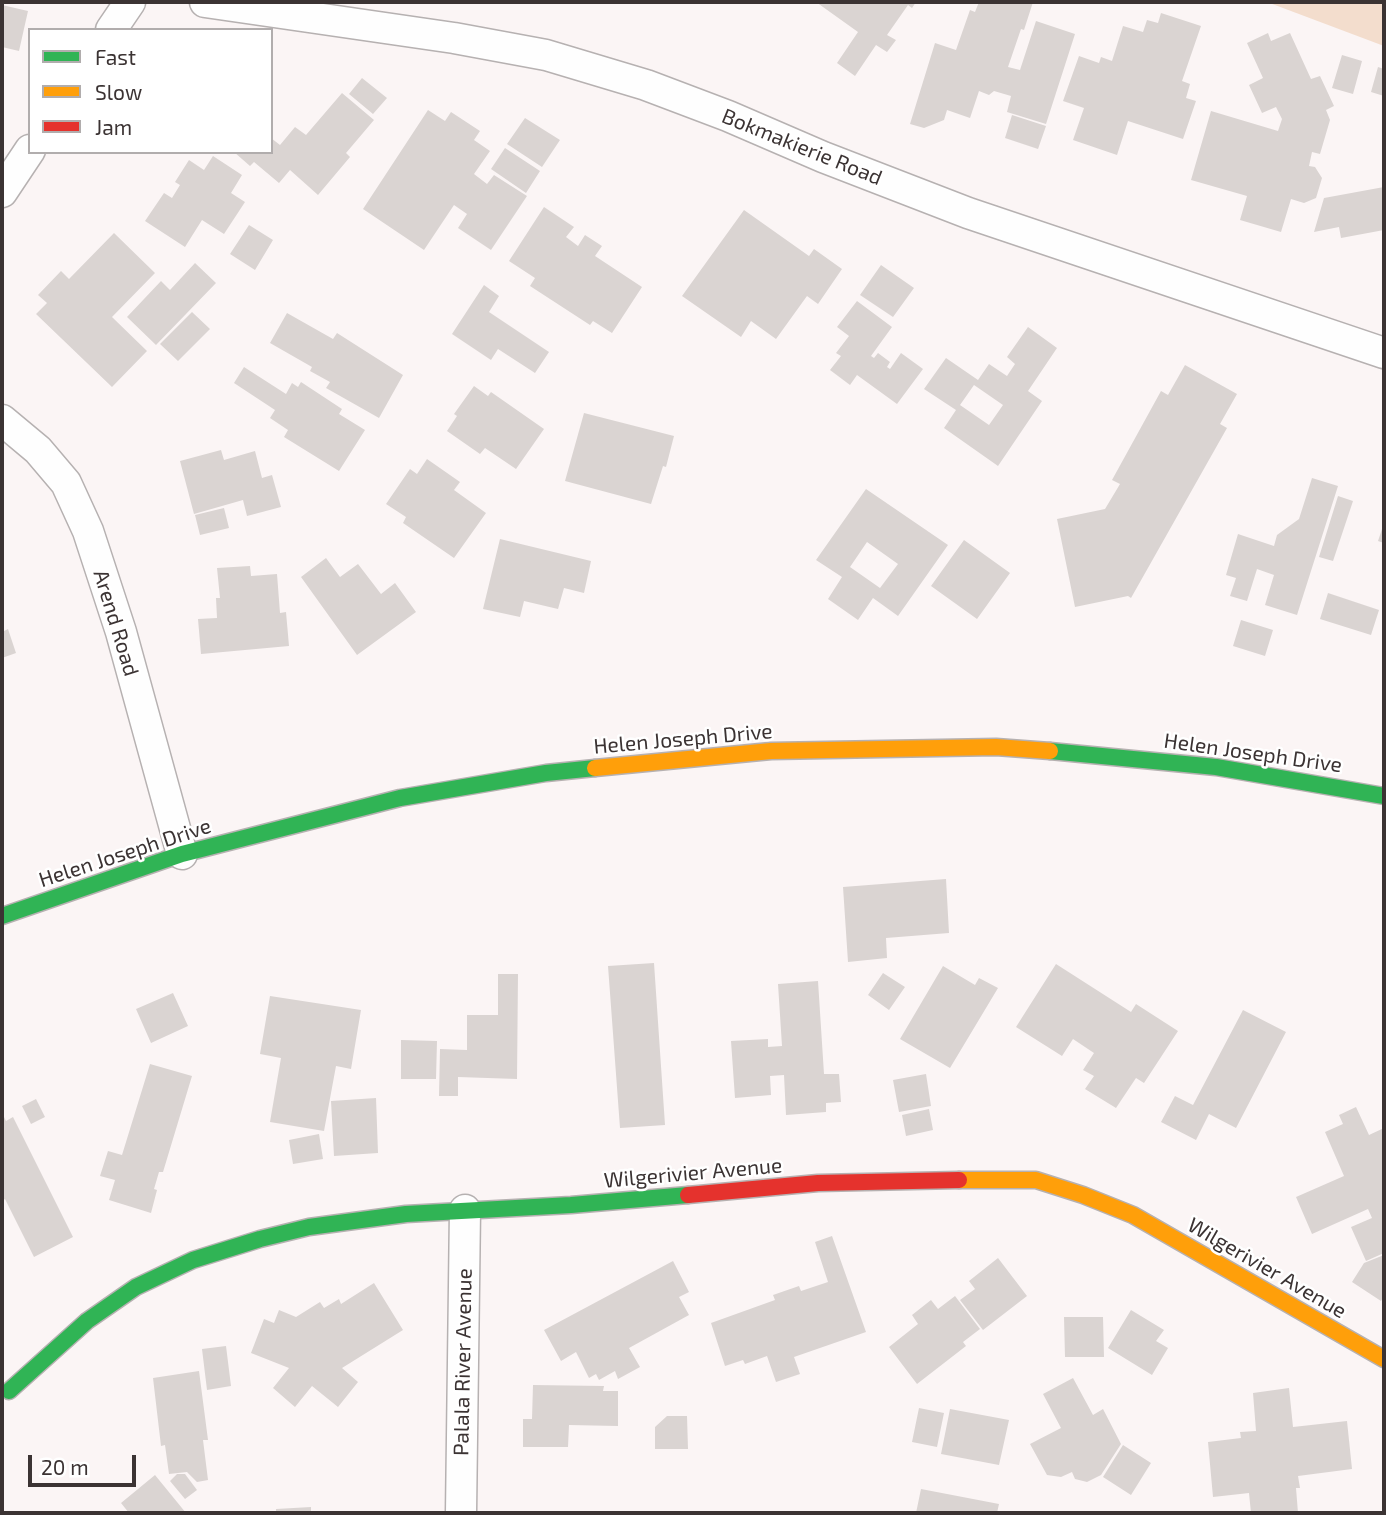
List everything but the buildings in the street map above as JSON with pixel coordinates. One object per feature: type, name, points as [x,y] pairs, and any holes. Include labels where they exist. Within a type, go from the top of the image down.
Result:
[{"type":"street","points":[[112,28],[130,2]]},
{"type":"street","name":"Bokmakierie Road","points":[[205,2],[546,55],[646,85],[968,213],[1384,353]]},
{"type":"street","points":[[2,192],[28,153]]},
{"type":"street","name":"Arend Road","points":[[2,420],[38,450],[66,483],[88,531],[121,632],[182,854]]},
{"type":"street","name":"Helen Joseph Drive","points":[[2,916],[182,854],[413,796],[546,773],[771,751],[958,747],[1050,751],[1216,767],[1384,796]]},
{"type":"street","name":"Wilgerivier Avenue","points":[[9,1391],[88,1321],[136,1287],[193,1260],[260,1239],[309,1227],[407,1214],[571,1205],[818,1183],[1036,1180],[1133,1215],[1384,1359]]},
{"type":"street","name":"Palala River Avenue","points":[[461,1513],[464,1210]]},
{"type":"shaded area","points":[[1267,2],[1384,2],[1384,46]]},
{"type":"traffic: fast","points":[[1050,751],[1216,767],[1384,796]]},
{"type":"traffic: fast","points":[[2,916],[182,854],[400,798],[546,773],[595,768]]},
{"type":"traffic: fast","points":[[9,1391],[87,1321],[136,1287],[193,1260],[260,1239],[309,1227],[406,1214],[571,1205],[688,1195]]},
{"type":"traffic: slow","points":[[595,768],[771,751],[996,747],[1050,751]]},
{"type":"traffic: slow","points":[[959,1180],[1036,1180],[1133,1215],[1384,1359]]},
{"type":"traffic: jam","points":[[688,1195],[818,1183],[959,1180]]}]
